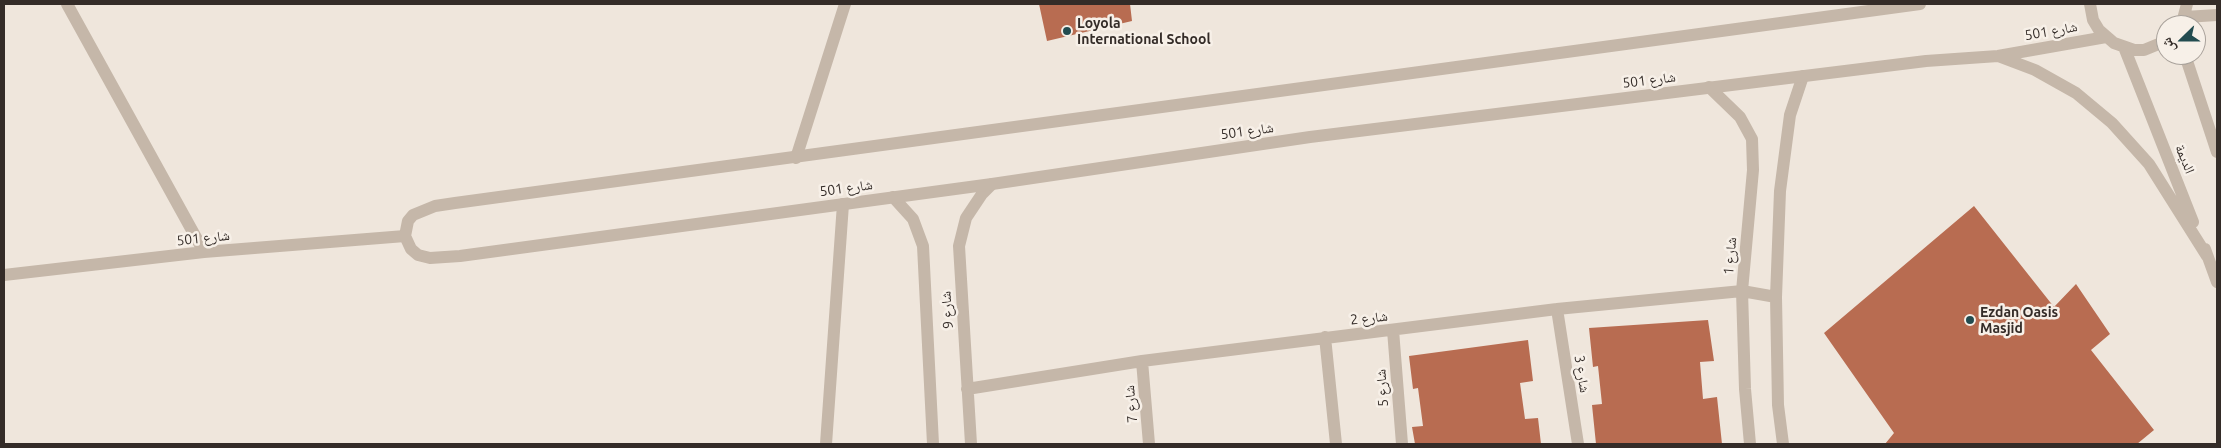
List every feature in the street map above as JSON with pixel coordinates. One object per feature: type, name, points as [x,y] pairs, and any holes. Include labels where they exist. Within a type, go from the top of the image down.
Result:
[{"type":"street","points":[[67,4],[204,252]]},
{"type":"street","points":[[796,158],[845,4]]},
{"type":"street","points":[[405,236],[408,222],[413,215],[435,206],[1920,4]]},
{"type":"street","points":[[2090,4],[2093,20],[2106,37],[2124,47],[2144,50],[2156,45]]},
{"type":"street","name":"شارع 501","points":[[4,276],[204,252],[405,236],[411,249],[418,255],[443,258],[992,184],[1310,137],[1926,60],[1998,56],[2106,37]]},
{"type":"street","name":"الديمة","points":[[2124,47],[2217,282]]},
{"type":"street","points":[[1998,56],[2035,70],[2076,93],[2112,122],[2149,164],[2207,256]]},
{"type":"street","points":[[2188,65],[2217,152]]},
{"type":"street","points":[[1783,444],[1778,405],[1776,297],[1780,190],[1785,142],[1794,98],[1802,76]]},
{"type":"street","name":"شارع 1","points":[[1709,87],[1740,117],[1752,139],[1753,170],[1742,291],[1745,389],[1750,444]]},
{"type":"street","name":"شارع 9","points":[[971,444],[959,246],[966,218],[982,194],[992,184]]},
{"type":"street","name":"شارع 9","points":[[893,197],[913,219],[923,246],[933,444]]},
{"type":"street","points":[[826,444],[843,204]]},
{"type":"street","name":"شارع 2","points":[[967,389],[1142,361],[1557,309],[1742,291],[1776,297]]},
{"type":"street","name":"شارع 3","points":[[1557,309],[1578,444]]},
{"type":"street","name":"شارع 5","points":[[1393,330],[1402,444]]},
{"type":"street","points":[[1325,338],[1336,444]]},
{"type":"street","name":"شارع 7","points":[[1142,361],[1149,444]]},
{"type":"building","name":"Loyola International School","points":[[1039,4],[1130,4],[1132,21],[1047,41]]},
{"type":"building","name":"Ezdan Oasis Masjid","points":[[1974,206],[2054,307],[2076,284],[2110,334],[2091,350],[2154,430],[2137,444],[1885,444],[1894,433],[1824,333]]},
{"type":"building","points":[[1708,320],[1714,361],[1700,362],[1703,399],[1717,397],[1722,444],[1596,444],[1592,405],[1602,404],[1598,366],[1593,367],[1589,328]]},
{"type":"building","points":[[1528,340],[1533,381],[1520,383],[1525,419],[1538,418],[1541,444],[1415,444],[1412,427],[1423,426],[1418,388],[1413,389],[1409,356]]},
{"type":"place","name":"Loyola International School","points":[[1067,31]]},
{"type":"place","name":"Ezdan Oasis Masjid","points":[[1970,320]]}]
